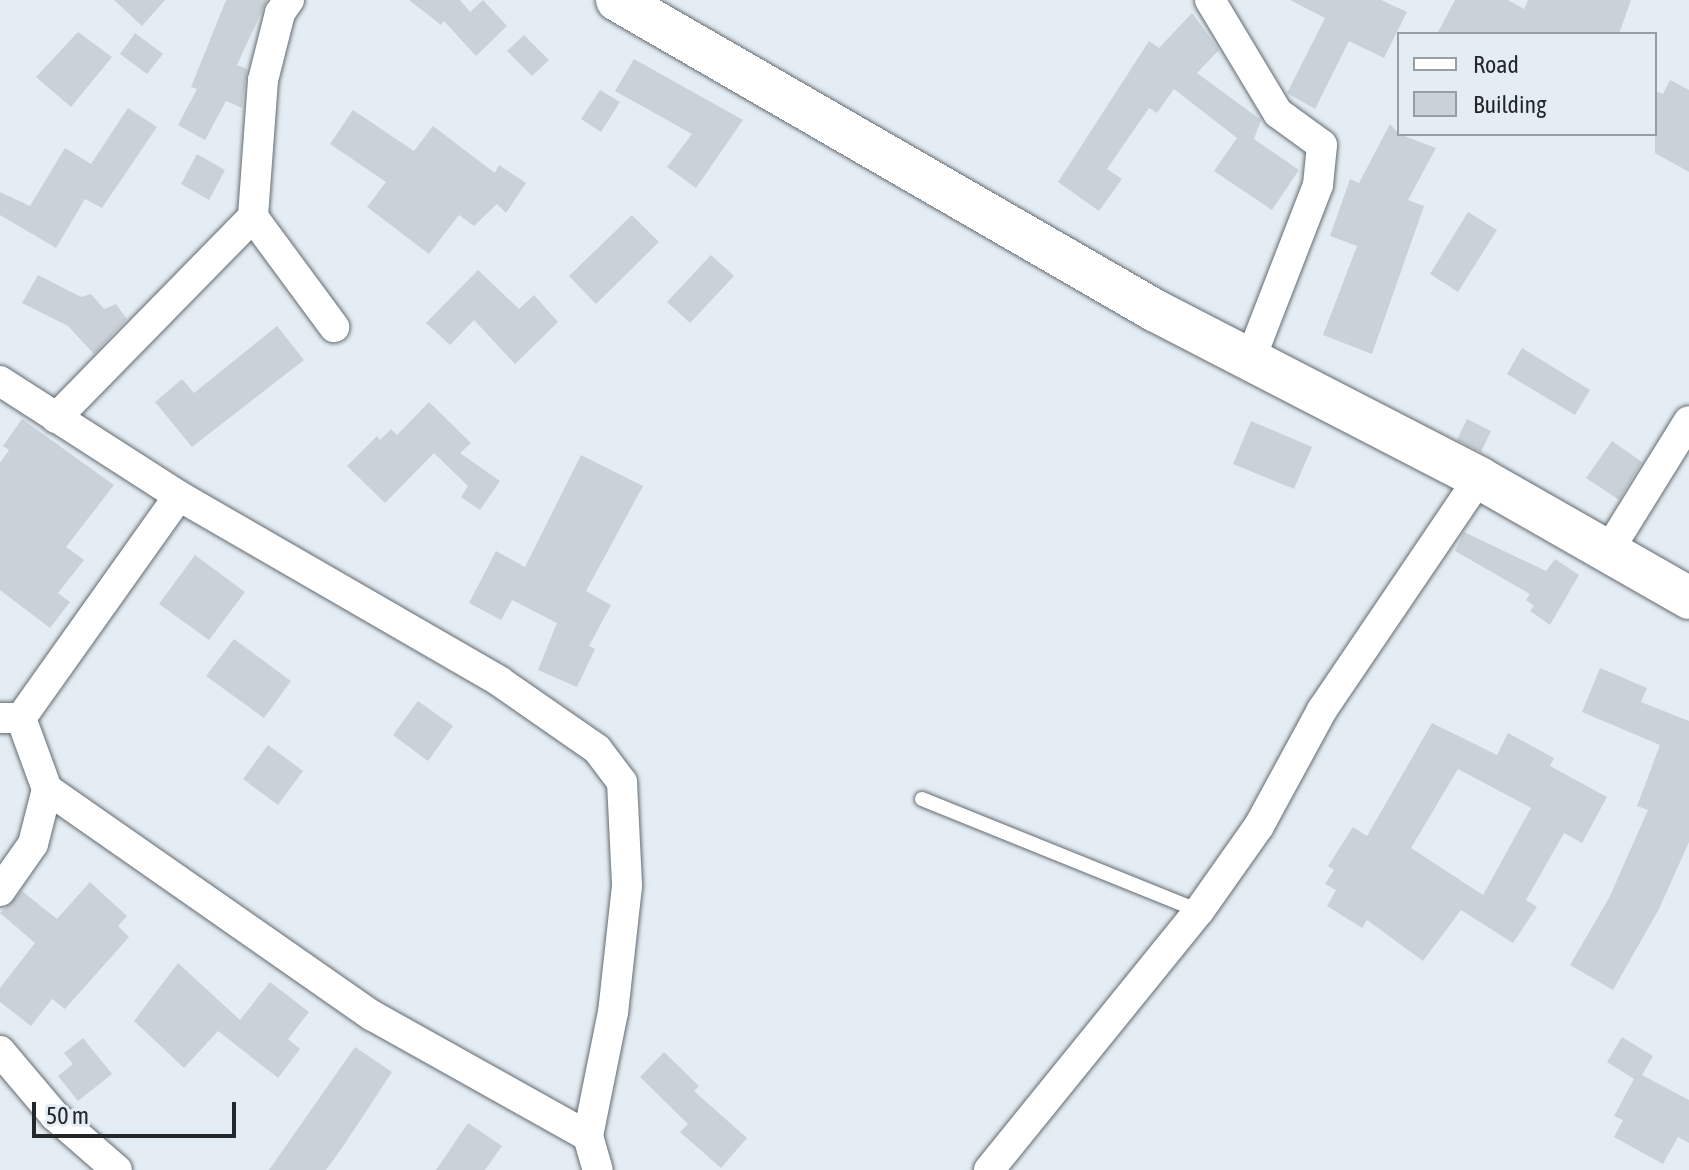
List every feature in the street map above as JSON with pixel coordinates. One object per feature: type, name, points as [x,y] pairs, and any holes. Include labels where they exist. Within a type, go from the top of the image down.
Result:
[{"type":"street","points":[[56,418],[253,217],[263,80],[280,13],[289,0]]},
{"type":"street","points":[[617,0],[1250,360],[1479,478],[1689,598]]},
{"type":"street","points":[[1210,0],[1278,113],[1322,145],[1318,185],[1250,360]]},
{"type":"street","points":[[253,217],[334,327]]},
{"type":"street","points":[[0,381],[179,496],[499,681],[597,749],[622,782],[627,886],[613,1012],[588,1136],[598,1170]]},
{"type":"street","points":[[1607,553],[1689,421]]},
{"type":"street","points":[[989,1170],[1199,911],[1259,826],[1322,710],[1479,478]]},
{"type":"street","points":[[179,496],[10,718],[47,789],[373,1016],[588,1136]]},
{"type":"street","points":[[0,891],[33,844],[47,789]]},
{"type":"street","points":[[0,1051],[55,1116],[117,1170]]},
{"type":"lane","points":[[922,799],[1199,911]]},
{"type":"building","points":[[114,0],[165,0],[142,26]]},
{"type":"building","points":[[226,0],[267,0],[237,65],[247,69],[242,108],[226,101],[205,140],[178,125],[197,89],[191,87]]},
{"type":"building","points":[[409,0],[460,0],[470,12],[483,0],[507,26],[476,56],[444,21],[441,25]]},
{"type":"building","points":[[1290,0],[1381,0],[1407,12],[1384,58],[1349,41],[1315,109],[1287,93],[1325,18]]},
{"type":"building","points":[[1455,0],[1508,0],[1524,9],[1528,0],[1631,0],[1620,32],[1438,32]]},
{"type":"building","points":[[1192,13],[1219,50],[1197,73],[1261,120],[1254,139],[1299,170],[1272,210],[1214,171],[1237,138],[1174,89],[1157,113],[1149,108],[1107,169],[1122,179],[1099,211],[1058,182],[1149,41],[1159,48]]},
{"type":"building","points":[[78,32],[112,57],[71,107],[36,77]]},
{"type":"building","points":[[135,33],[163,54],[147,74],[120,54]]},
{"type":"building","points":[[524,35],[549,60],[532,76],[507,51]]},
{"type":"building","points":[[634,59],[743,120],[696,188],[667,167],[692,134],[615,91]]},
{"type":"building","points":[[1670,80],[1689,90],[1689,172],[1655,153],[1657,92],[1663,94]]},
{"type":"building","points":[[600,90],[620,102],[601,132],[581,119]]},
{"type":"building","points":[[128,108],[157,127],[102,208],[85,199],[56,248],[0,215],[0,192],[30,206],[65,148],[91,164]]},
{"type":"building","points":[[353,110],[414,151],[433,126],[495,173],[499,165],[526,183],[506,213],[497,204],[474,226],[459,215],[429,254],[367,207],[386,182],[330,144]]},
{"type":"building","points":[[1390,124],[1397,136],[1436,148],[1408,200],[1424,206],[1372,354],[1323,335],[1357,246],[1330,236],[1350,179],[1359,183]]},
{"type":"building","points":[[197,154],[225,170],[209,200],[181,184]]},
{"type":"building","points":[[1468,212],[1497,230],[1458,292],[1430,274]]},
{"type":"building","points":[[632,215],[659,242],[596,304],[569,276]]},
{"type":"building","points":[[711,255],[734,276],[690,323],[667,302]]},
{"type":"building","points":[[478,270],[519,309],[534,295],[558,322],[515,364],[474,320],[450,345],[426,323]]},
{"type":"building","points":[[38,275],[81,297],[91,294],[104,309],[116,304],[127,319],[94,354],[68,326],[22,303]]},
{"type":"building","points":[[277,326],[304,360],[192,447],[155,402],[182,379],[194,393]]},
{"type":"building","points":[[1522,348],[1590,390],[1575,415],[1507,374]]},
{"type":"building","points":[[429,402],[471,443],[460,453],[500,481],[480,510],[461,497],[468,486],[434,453],[385,503],[347,466],[377,436],[380,440],[391,429],[397,435]]},
{"type":"building","points":[[22,419],[114,485],[66,547],[84,560],[58,593],[70,602],[50,628],[0,590],[0,463],[9,450],[3,446]]},
{"type":"building","points":[[1467,419],[1491,431],[1481,452],[1457,440]]},
{"type":"building","points":[[1251,421],[1312,447],[1294,489],[1233,464]]},
{"type":"building","points":[[1612,441],[1642,462],[1619,500],[1586,478]]},
{"type":"building","points":[[581,455],[643,486],[586,591],[611,605],[589,646],[595,649],[577,687],[538,670],[557,623],[512,600],[501,620],[469,603],[496,551],[525,567]]},
{"type":"building","points":[[1464,532],[1546,571],[1555,559],[1579,575],[1550,625],[1530,611],[1534,606],[1526,600],[1530,594],[1455,551]]},
{"type":"building","points":[[195,555],[245,592],[209,640],[159,604]]},
{"type":"building","points":[[234,639],[291,681],[264,718],[206,676]]},
{"type":"building","points":[[1600,668],[1647,688],[1641,702],[1689,721],[1689,842],[1659,909],[1613,990],[1570,965],[1609,898],[1648,810],[1637,806],[1660,745],[1582,712]]},
{"type":"building","points":[[418,701],[453,726],[428,761],[393,735]]},
{"type":"building","points":[[1432,723],[1497,755],[1508,733],[1554,758],[1550,766],[1607,797],[1582,843],[1564,833],[1526,900],[1537,907],[1513,943],[1461,910],[1423,961],[1367,920],[1362,928],[1327,906],[1336,890],[1325,884],[1334,870],[1328,866],[1353,827],[1367,836]],"holes":[[[1458,769],[1531,808],[1483,895],[1411,848]]]},
{"type":"building","points":[[268,745],[303,771],[278,805],[243,779]]},
{"type":"building","points":[[90,882],[127,916],[118,926],[129,937],[65,1009],[52,999],[31,1026],[0,1002],[0,988],[35,943],[0,913],[22,891],[57,919]]},
{"type":"building","points":[[178,963],[240,1020],[270,982],[309,1012],[288,1039],[300,1049],[278,1078],[218,1031],[184,1068],[134,1021]]},
{"type":"building","points":[[1622,1037],[1653,1056],[1642,1075],[1689,1100],[1689,1143],[1678,1137],[1663,1164],[1614,1137],[1623,1120],[1614,1116],[1634,1079],[1607,1062]]},
{"type":"building","points":[[83,1038],[112,1074],[78,1101],[58,1076],[73,1064],[64,1053]]},
{"type":"building","points":[[355,1047],[392,1072],[344,1145],[326,1170],[269,1170]]},
{"type":"building","points":[[664,1052],[699,1086],[694,1091],[747,1138],[721,1168],[680,1132],[688,1124],[640,1077]]},
{"type":"building","points":[[468,1123],[502,1146],[485,1170],[436,1170]]}]
